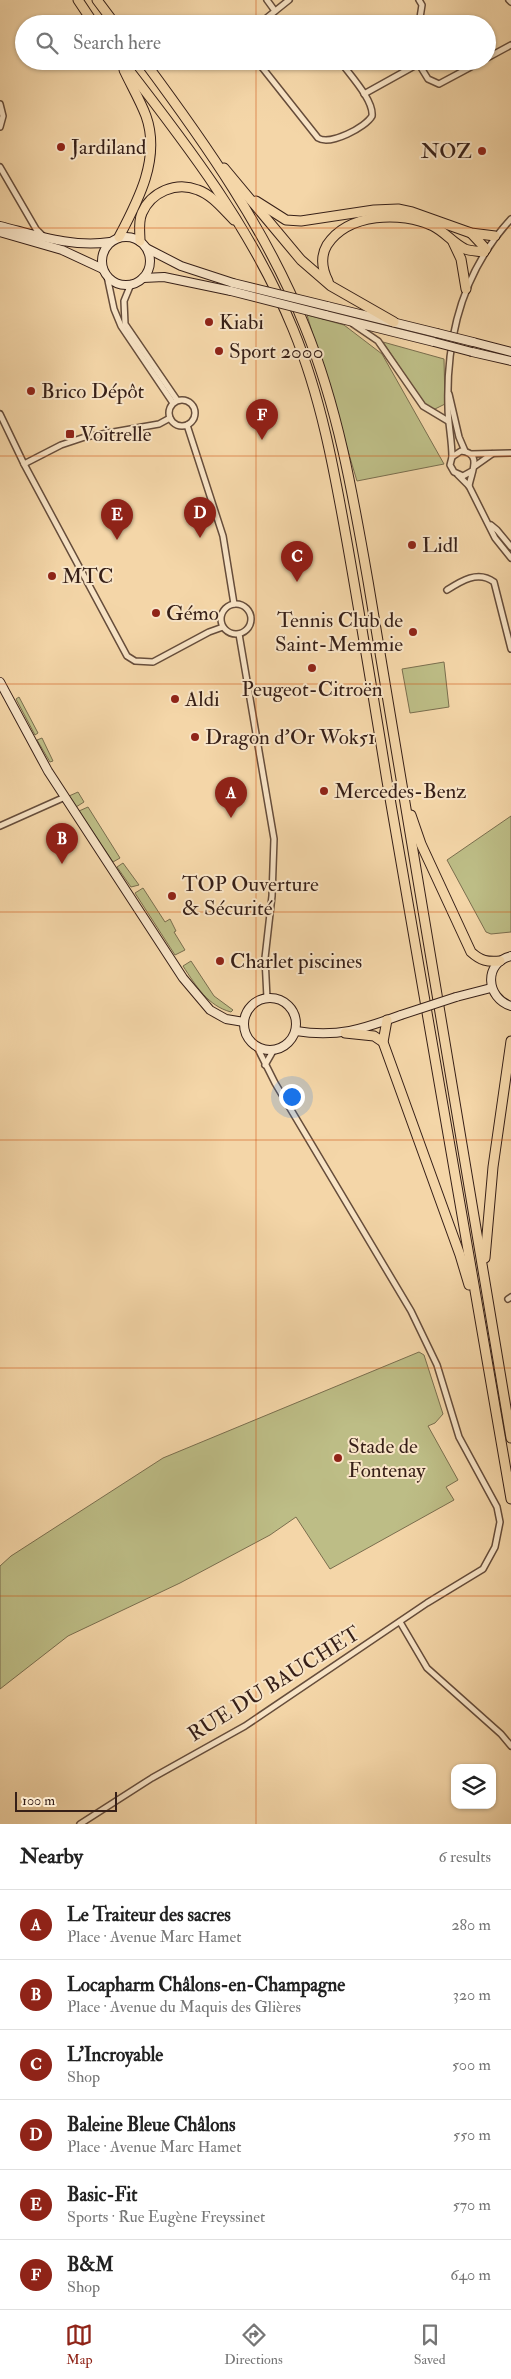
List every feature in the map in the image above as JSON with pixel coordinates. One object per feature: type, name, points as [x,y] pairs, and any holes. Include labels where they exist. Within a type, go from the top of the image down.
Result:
[{"type":"main road","points":[[78,0],[88,15]]},
{"type":"main road","points":[[97,0],[108,15]]},
{"type":"main road","points":[[119,237],[140,197],[148,169],[151,142],[146,117],[124,70]]},
{"type":"main road","points":[[127,70],[197,158],[243,228],[268,272],[298,342],[314,388],[332,456],[430,1040],[511,1499]]},
{"type":"main road","points":[[150,70],[203,143],[265,244],[305,326],[336,422],[353,494],[511,1438]]},
{"type":"main road","points":[[203,143],[301,260],[331,286],[394,322]]},
{"type":"main road","points":[[140,241],[141,214],[156,195],[176,187],[199,190],[243,228]]},
{"type":"main road","points":[[247,195],[286,220],[301,221],[374,210],[398,209],[412,212],[471,233],[495,236]]},
{"type":"main road","points":[[331,286],[322,269],[323,252],[335,235],[344,228],[364,220],[391,216],[415,220],[433,226],[466,249],[485,251]]},
{"type":"main road","points":[[0,226],[75,244],[93,245],[110,242],[119,237],[130,237],[140,241],[148,249],[174,263],[232,287],[325,314],[511,361]]},
{"type":"main road","points":[[0,232],[62,250],[105,272],[118,284],[131,284],[143,278],[164,277],[232,287],[327,306],[511,352]]},
{"type":"main road","points":[[471,233],[485,251]]},
{"type":"main road","points":[[448,236],[461,259],[466,289]]},
{"type":"main road","points":[[105,272],[102,254],[110,242]]},
{"type":"main road","points":[[143,278],[150,264],[148,249]]},
{"type":"main road","points":[[0,682],[64,797],[199,999],[210,1010],[226,1019],[244,1022]]},
{"type":"main road","points":[[403,796],[421,844],[471,952],[478,959],[485,962],[500,962]]},
{"type":"main road","points":[[511,956],[500,962],[492,974],[492,988],[499,1000],[511,1006]]},
{"type":"main road","points":[[345,1033],[456,997],[492,988]]},
{"type":"main road","points":[[268,998],[284,1002],[291,1007],[297,1023],[296,1031],[288,1045],[273,1051],[257,1047],[247,1036],[244,1022],[249,1008],[254,1003],[268,998]]},
{"type":"main road","points":[[387,1020],[383,1042],[460,1255],[482,1329]]},
{"type":"main road","points":[[296,1031],[319,1035],[345,1033],[374,1036],[383,1042]]},
{"type":"main road","points":[[484,1273],[493,1167],[511,1041]]},
{"type":"street","points":[[267,0],[275,11]]},
{"type":"street","points":[[270,15],[289,0]]},
{"type":"street","points":[[419,0],[422,5],[420,15]]},
{"type":"street","points":[[496,53],[511,45]]},
{"type":"street","points":[[264,70],[322,141],[335,140],[370,119],[372,107],[347,70]]},
{"type":"street","points":[[364,94],[404,70]]},
{"type":"street","points":[[422,70],[428,79],[439,84],[465,70]]},
{"type":"street","points":[[0,104],[2,116],[0,126]]},
{"type":"street","points":[[0,167],[36,229],[45,237]]},
{"type":"street","points":[[511,219],[495,236],[485,251],[466,289],[450,349],[448,389],[448,421],[452,469],[469,486],[477,505],[496,538],[511,558]]},
{"type":"street","points":[[105,272],[114,309],[121,326],[175,402]]},
{"type":"street","points":[[131,284],[124,301],[125,324],[175,402]]},
{"type":"street","points":[[349,320],[378,341],[423,406],[448,421]]},
{"type":"street","points":[[448,389],[459,437],[474,460],[474,469],[469,486]]},
{"type":"street","points":[[186,400],[193,405],[195,414],[187,425],[175,424],[170,418],[169,410],[175,402],[186,400]]},
{"type":"street","points":[[0,414],[24,464],[127,656],[142,663],[153,662],[209,632],[223,627]]},
{"type":"street","points":[[24,464],[61,445],[85,436],[159,424],[170,418]]},
{"type":"street","points":[[187,425],[223,536],[234,604]]},
{"type":"street","points":[[452,456],[458,452],[511,453]]},
{"type":"street","points":[[458,475],[467,475],[493,454]]},
{"type":"street","points":[[490,525],[511,546]]},
{"type":"street","points":[[447,590],[474,577],[488,578],[494,582],[509,633],[511,649]]},
{"type":"street","points":[[223,627],[222,612],[234,604]]},
{"type":"street","points":[[223,627],[230,632],[239,634],[247,630],[251,616],[247,608],[234,604]]},
{"type":"street","points":[[239,634],[274,839],[272,896],[265,958],[268,998]]},
{"type":"street","points":[[0,826],[64,797]]},
{"type":"street","points":[[257,1047],[265,1065]]},
{"type":"street","points":[[265,1065],[273,1051]]},
{"type":"street","name":"RUE DU BAUCHET","points":[[80,1824],[152,1778],[245,1726],[400,1622],[484,1569],[495,1547],[500,1522],[496,1507],[459,1437],[437,1365],[412,1311],[265,1065]]},
{"type":"street","points":[[400,1622],[428,1668],[501,1734],[511,1746]]},
{"type":"green space","points":[[307,315],[344,325],[382,354],[444,464],[357,481]]},
{"type":"green space","points":[[383,342],[444,359],[445,404],[435,409],[426,406]]},
{"type":"green space","points":[[444,662],[449,707],[410,713],[402,669]]},
{"type":"green space","points":[[19,697],[38,733],[35,735],[16,699]]},
{"type":"green space","points":[[42,738],[53,761],[50,762],[37,740]]},
{"type":"green space","points":[[78,792],[84,802],[76,807],[69,796]]},
{"type":"green space","points":[[88,807],[120,858],[113,862],[79,811]]},
{"type":"green space","points":[[511,816],[511,932],[491,934],[486,932],[447,860]]},
{"type":"green space","points":[[123,863],[139,885],[131,887],[117,867]]},
{"type":"green space","points":[[143,888],[165,922],[170,919],[176,931],[174,932],[185,950],[175,955],[135,893]]},
{"type":"green space","points":[[191,961],[214,996],[233,1010],[231,1012],[209,1000],[198,988],[183,966]]},
{"type":"green space","points":[[419,1352],[424,1355],[443,1414],[435,1423],[428,1426],[458,1480],[446,1487],[454,1500],[330,1569],[296,1517],[270,1535],[180,1583],[68,1636],[0,1689],[0,1566],[11,1556],[163,1458]]},
{"type":"place","name":"Jardiland","points":[[61,147]]},
{"type":"place","name":"NOZ","points":[[482,151]]},
{"type":"place","name":"Kiabi","points":[[209,322]]},
{"type":"place","name":"Sport 2000","points":[[219,351]]},
{"type":"place","name":"Brico Dépôt","points":[[31,391]]},
{"type":"place","name":"Voitrelle","points":[[70,434]]},
{"type":"place","name":"B&M","points":[[262,440]]},
{"type":"place","name":"Baleine Bleue Châlons","points":[[200,538]]},
{"type":"place","name":"Basic-Fit","points":[[117,540]]},
{"type":"place","name":"Lidl","points":[[412,545]]},
{"type":"place","name":"MTC","points":[[52,576]]},
{"type":"place","name":"L'Incroyable","points":[[297,582]]},
{"type":"place","name":"Gémo","points":[[156,613]]},
{"type":"place","name":"Tennis Club de Saint-Memmie","points":[[413,632]]},
{"type":"place","name":"Peugeot-Citroën","points":[[312,668]]},
{"type":"place","name":"Aldi","points":[[175,699]]},
{"type":"place","name":"Dragon d'Or Wok51","points":[[195,737]]},
{"type":"place","name":"Mercedes-Benz","points":[[324,791]]},
{"type":"place","name":"Le Traiteur des sacres","points":[[231,818]]},
{"type":"place","name":"Locapharm Châlons-en-Champagne","points":[[62,864]]},
{"type":"place","name":"TOP Ouverture & Sécurité","points":[[172,896]]},
{"type":"place","name":"Charlet piscines","points":[[220,961]]},
{"type":"place","name":"Stade de Fontenay","points":[[338,1458]]}]
